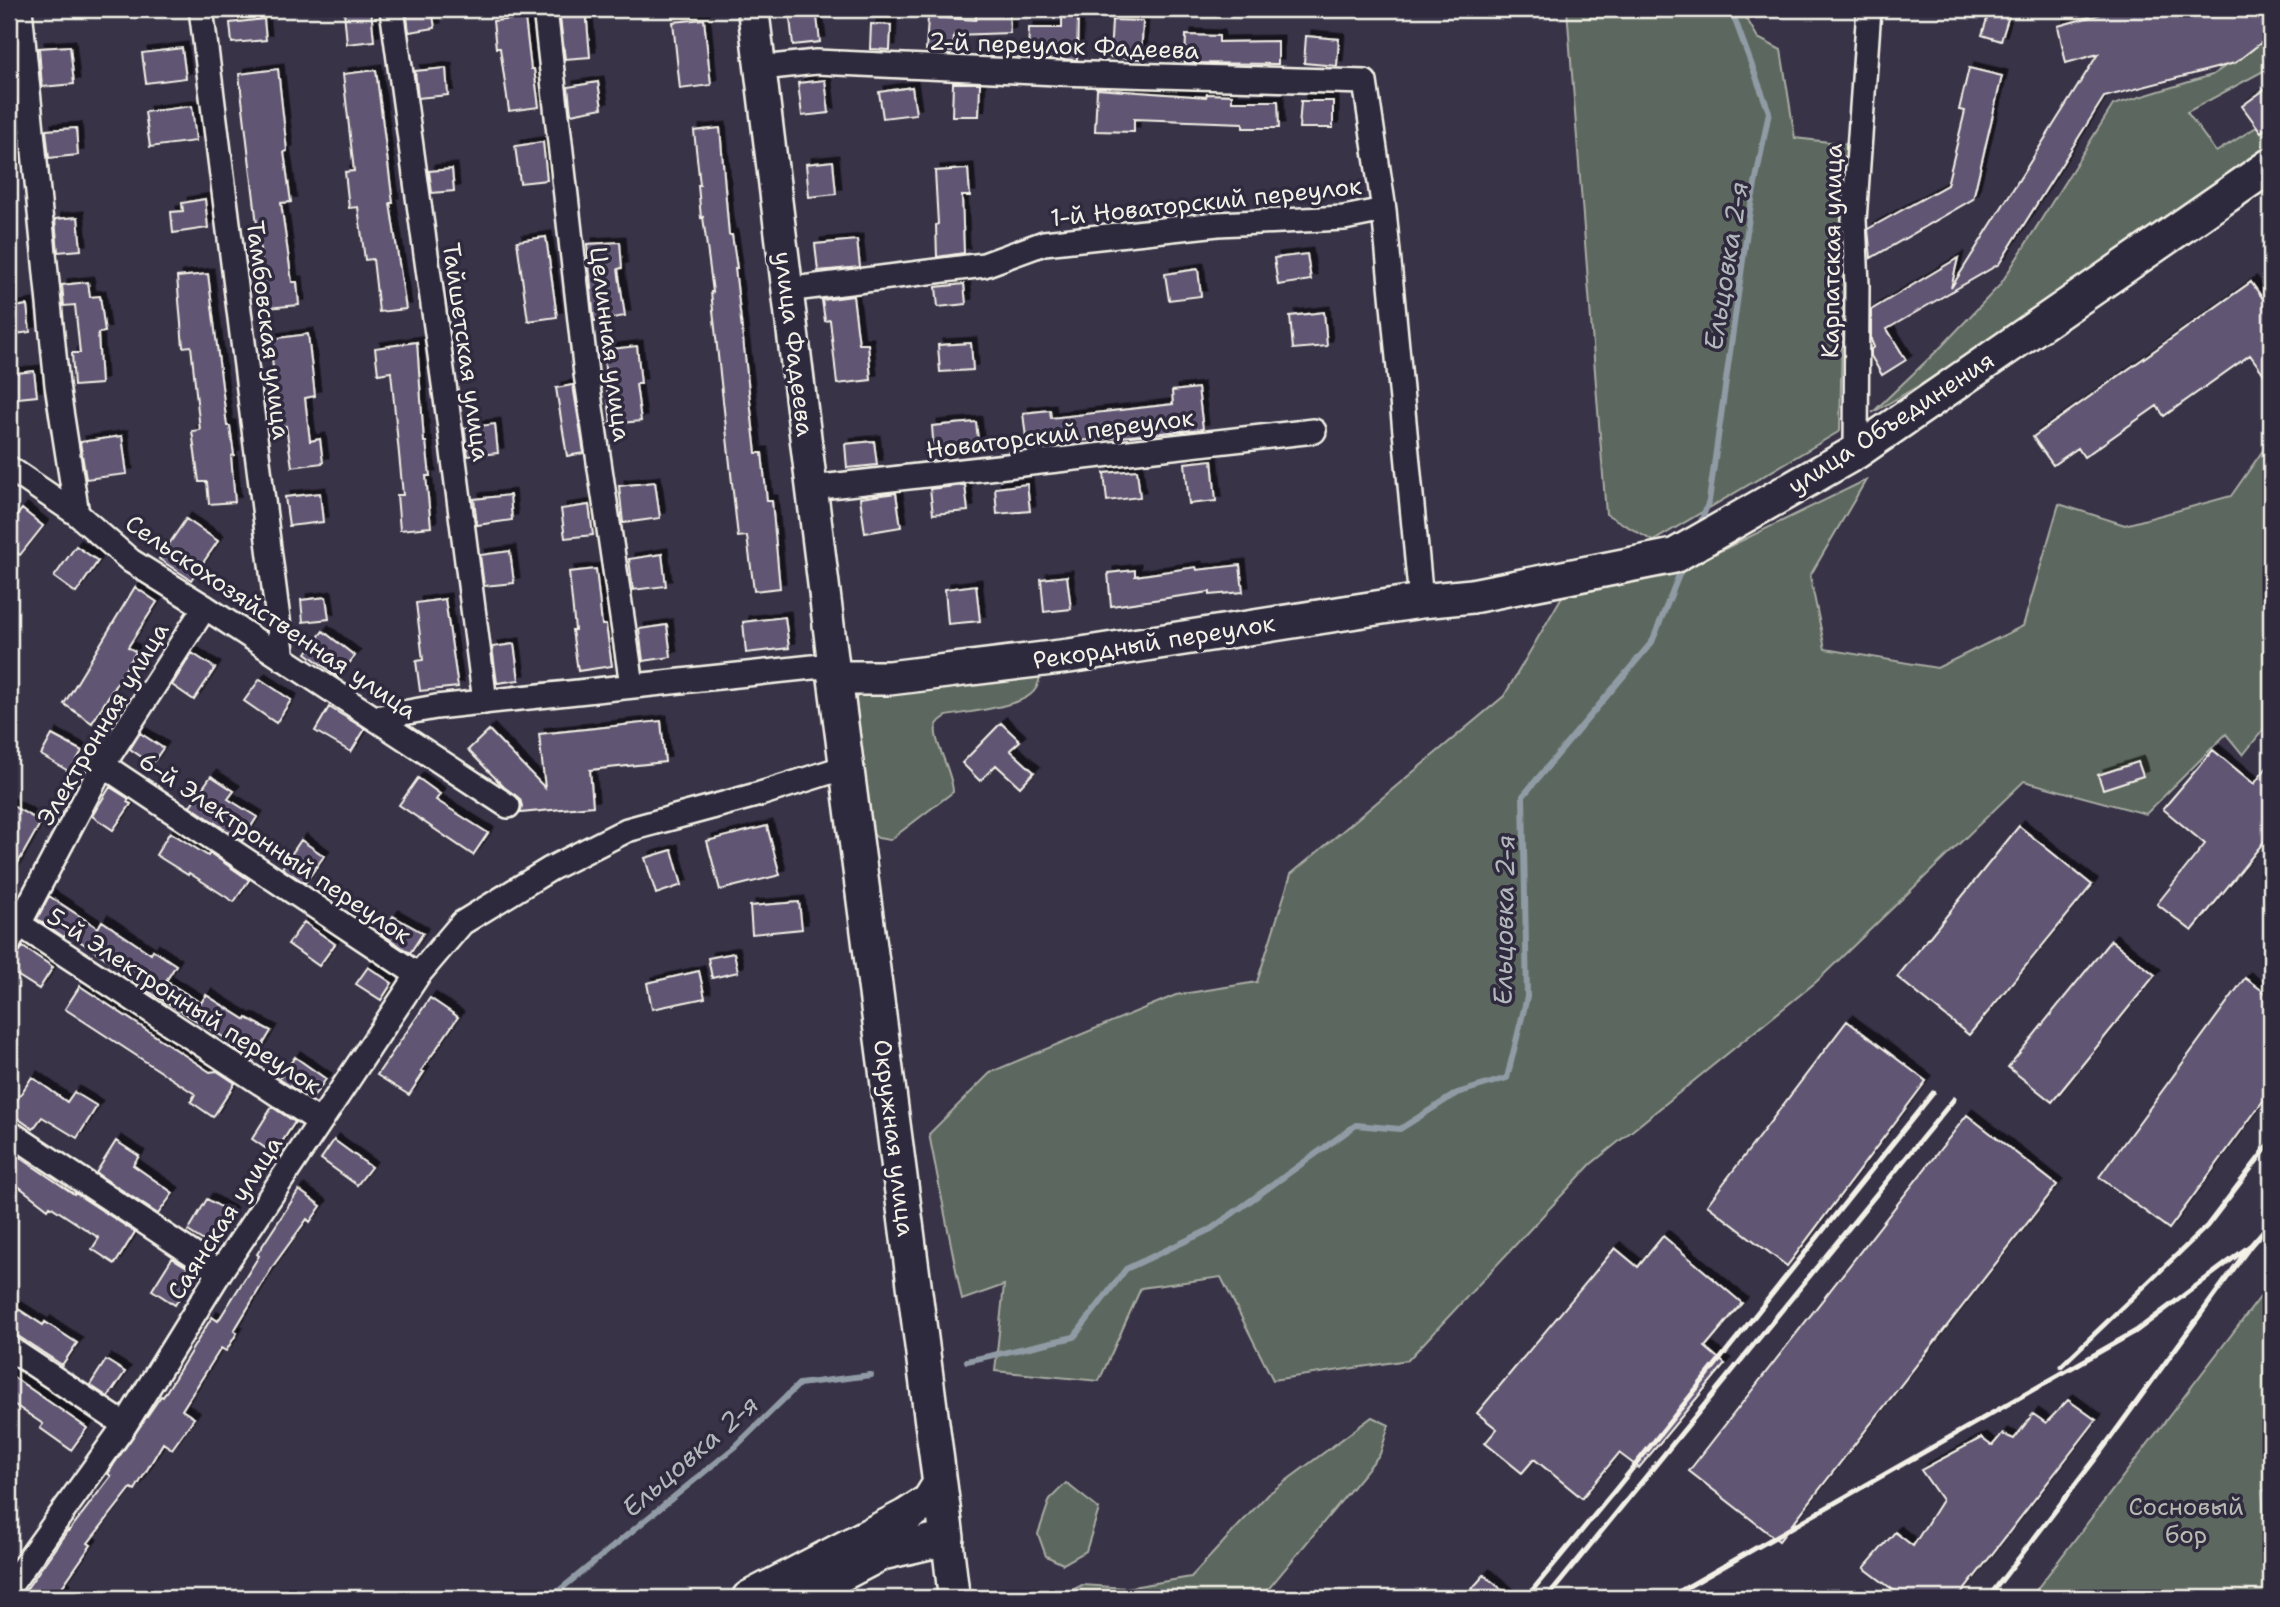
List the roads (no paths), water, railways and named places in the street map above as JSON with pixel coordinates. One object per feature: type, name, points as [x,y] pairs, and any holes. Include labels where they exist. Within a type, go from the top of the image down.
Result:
[{"type":"main road","name":"улица Объединения","points":[[1472,596],[1674,556],[1856,452],[2271,165]]},
{"type":"main road","name":"Рекордный переулок","points":[[835,678],[889,678],[1030,662],[1421,601],[1472,596]]},
{"type":"main road","name":"Окружная улица","points":[[835,678],[947,1538]]},
{"type":"main road","points":[[749,1598],[906,1516],[929,1501],[939,1485]]},
{"type":"main road","points":[[796,1598],[881,1553],[947,1538]]},
{"type":"street","points":[[20,9],[57,385],[76,514]]},
{"type":"street","name":"Тамбовская улица","points":[[201,9],[283,659]]},
{"type":"street","name":"Тайшетская улица","points":[[392,9],[485,702]]},
{"type":"street","name":"Целинная улица","points":[[545,9],[586,374],[632,685]]},
{"type":"street","name":"улица Фадеева","points":[[753,9],[835,678]]},
{"type":"street","name":"Карпатская улица","points":[[1856,452],[1857,285],[1853,220],[1869,9]]},
{"type":"street","name":"2-й переулок Фадеева","points":[[762,68],[816,62],[1057,73],[1365,82],[1384,210]]},
{"type":"street","points":[[1384,210],[1421,601]]},
{"type":"street","name":"1-й Новаторский переулок","points":[[786,290],[984,265],[1045,243],[1218,224],[1344,218],[1384,210]]},
{"type":"street","name":"Новаторский переулок","points":[[812,488],[1314,431]]},
{"type":"street","name":"Сельскохозяйственная улица","points":[[9,468],[76,514],[131,561],[508,806]]},
{"type":"street","name":"Электронная улица","points":[[14,933],[103,765],[205,607]]},
{"type":"street","points":[[375,718],[485,702],[822,666],[835,678]]},
{"type":"street","name":"Саянская улица","points":[[12,1576],[125,1424],[220,1272],[418,975],[462,923],[550,869],[627,830],[760,794],[833,771],[846,762]]},
{"type":"street","name":"6-й Электронный переулок","points":[[103,765],[418,975]]},
{"type":"street","name":"5-й Электронный переулок","points":[[14,933],[320,1122]]},
{"type":"street","points":[[9,1132],[220,1272]]},
{"type":"street","points":[[9,1348],[125,1424]]},
{"type":"street","name":"Окружная улица","points":[[947,1538],[954,1598]]},
{"type":"waterway","name":"Ельцовка 2-я","points":[[1698,529],[1709,501],[1750,210],[1769,112],[1731,9]]},
{"type":"waterway","name":"Ельцовка 2-я","points":[[967,1361],[1074,1337],[1126,1269],[1211,1229],[1356,1125],[1400,1129],[1457,1093],[1507,1078],[1527,997],[1523,796],[1652,642],[1683,565]]},
{"type":"waterway","name":"Ельцовка 2-я","points":[[550,1598],[735,1447],[799,1384],[871,1375],[868,1375]]},
{"type":"railway","points":[[1526,1598],[1933,1093]]},
{"type":"railway","points":[[1547,1598],[1954,1099]]},
{"type":"railway","points":[[2061,1366],[2207,1226],[2271,1142]]},
{"type":"railway","points":[[1988,1598],[2096,1458],[2251,1245],[2271,1222]]},
{"type":"railway","points":[[1668,1598],[2136,1331],[2251,1245]]},
{"type":"park label","name":"Сосновый бор","points":[[2186,1521]]}]
